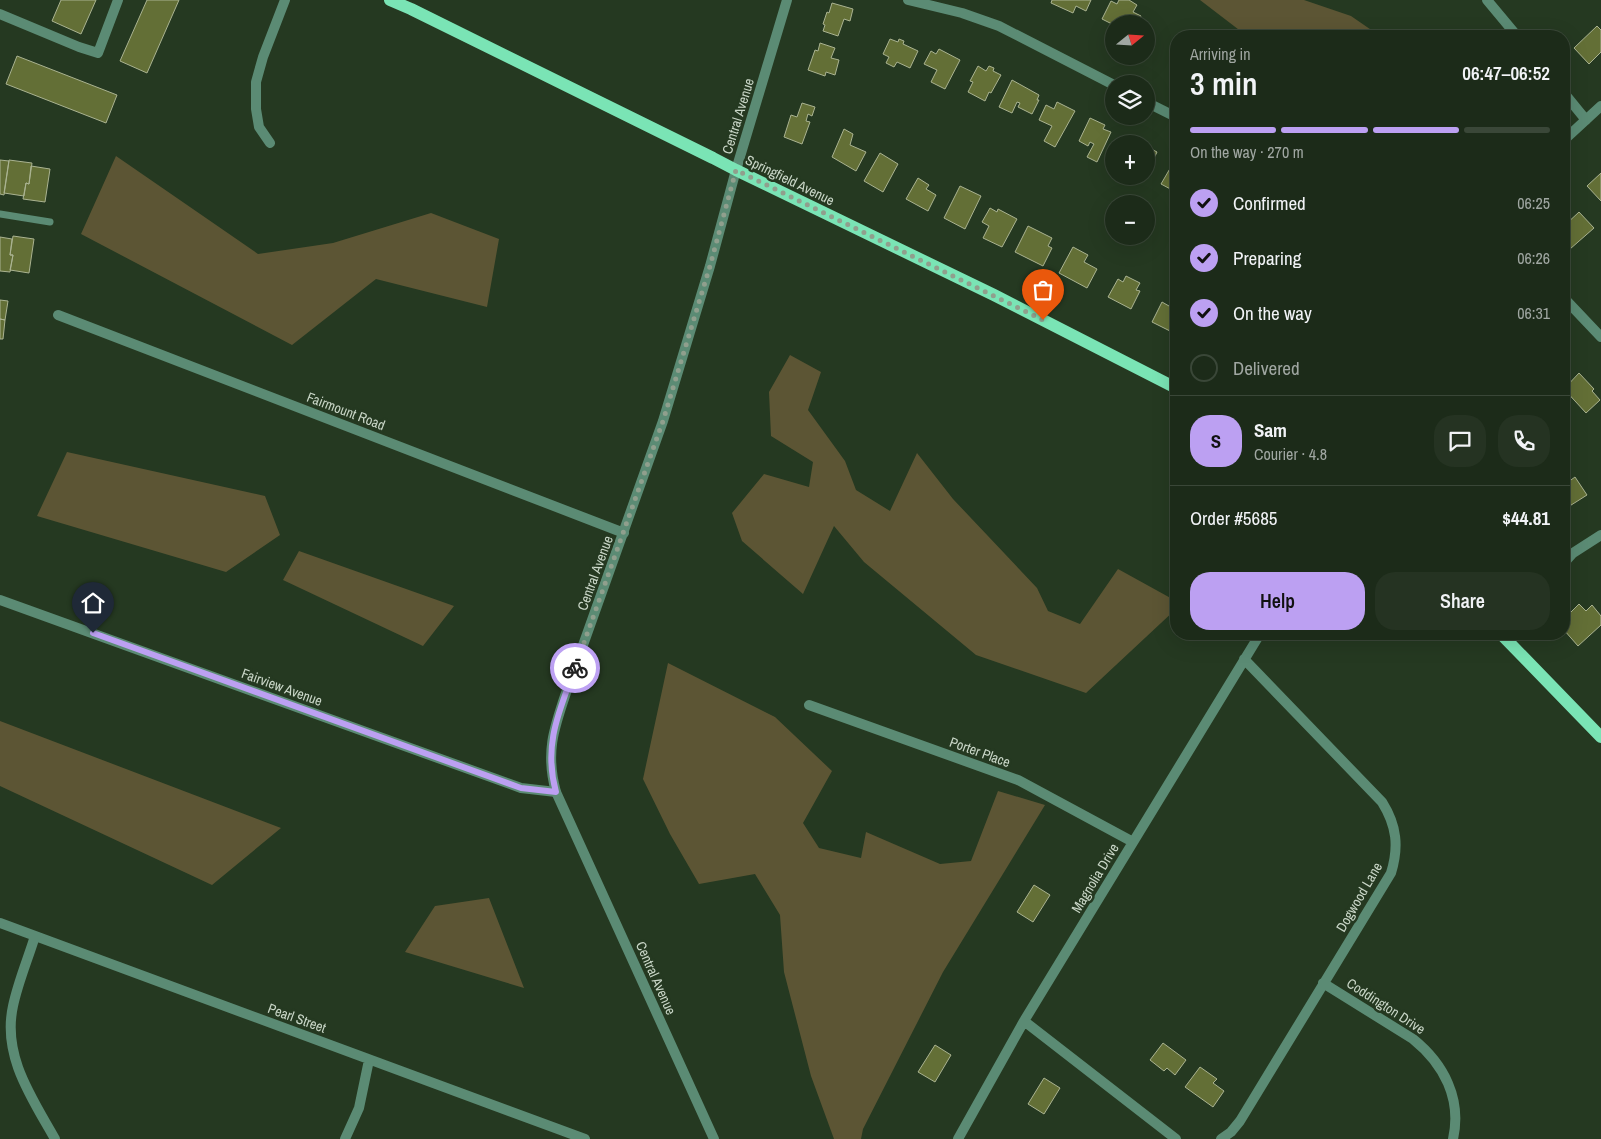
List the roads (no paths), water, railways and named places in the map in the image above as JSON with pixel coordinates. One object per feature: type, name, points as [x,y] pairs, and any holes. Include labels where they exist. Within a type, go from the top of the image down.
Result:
[{"type":"main road","name":"Springfield Avenue","points":[[390,0],[994,295],[1170,385]]},
{"type":"main road","points":[[1507,640],[1601,737]]},
{"type":"street","points":[[0,14],[98,53],[118,0]]},
{"type":"street","points":[[270,143],[259,127],[256,109],[256,82],[262,57],[285,0]]},
{"type":"street","name":"Central Avenue","points":[[714,1139],[556,792],[551,764],[553,731],[663,421],[710,266],[786,0]]},
{"type":"street","points":[[908,0],[962,13],[999,26],[1105,80]]},
{"type":"street","points":[[1487,0],[1512,30]]},
{"type":"street","points":[[1570,100],[1586,120]]},
{"type":"street","points":[[1155,106],[1170,114]]},
{"type":"street","points":[[1570,135],[1601,106]]},
{"type":"street","points":[[1570,304],[1601,337]]},
{"type":"street","name":"Fairmount Road","points":[[58,315],[624,533]]},
{"type":"street","points":[[1570,556],[1601,535]]},
{"type":"street","name":"Fairview Avenue","points":[[0,600],[521,788],[556,792]]},
{"type":"street","name":"Magnolia Drive","points":[[958,1139],[1024,1021],[1256,640]]},
{"type":"street","name":"Dogwood Lane","points":[[1221,1139],[1231,1132],[1240,1121],[1391,873],[1396,859],[1397,844],[1395,829],[1390,815],[1382,802],[1244,659]]},
{"type":"street","name":"Porter Place","points":[[809,705],[1018,780],[1133,842]]},
{"type":"street","name":"Pearl Street","points":[[0,923],[585,1139]]},
{"type":"street","points":[[35,936],[13,1007],[11,1044],[16,1067],[55,1139]]},
{"type":"street","name":"Coddington Drive","points":[[1323,983],[1413,1039],[1427,1050],[1444,1074],[1454,1099],[1456,1127],[1454,1139]]},
{"type":"street","points":[[1024,1021],[1176,1139]]},
{"type":"street","points":[[346,1139],[358,1108],[369,1060]]},
{"type":"lane","points":[[0,214],[50,222]]}]
